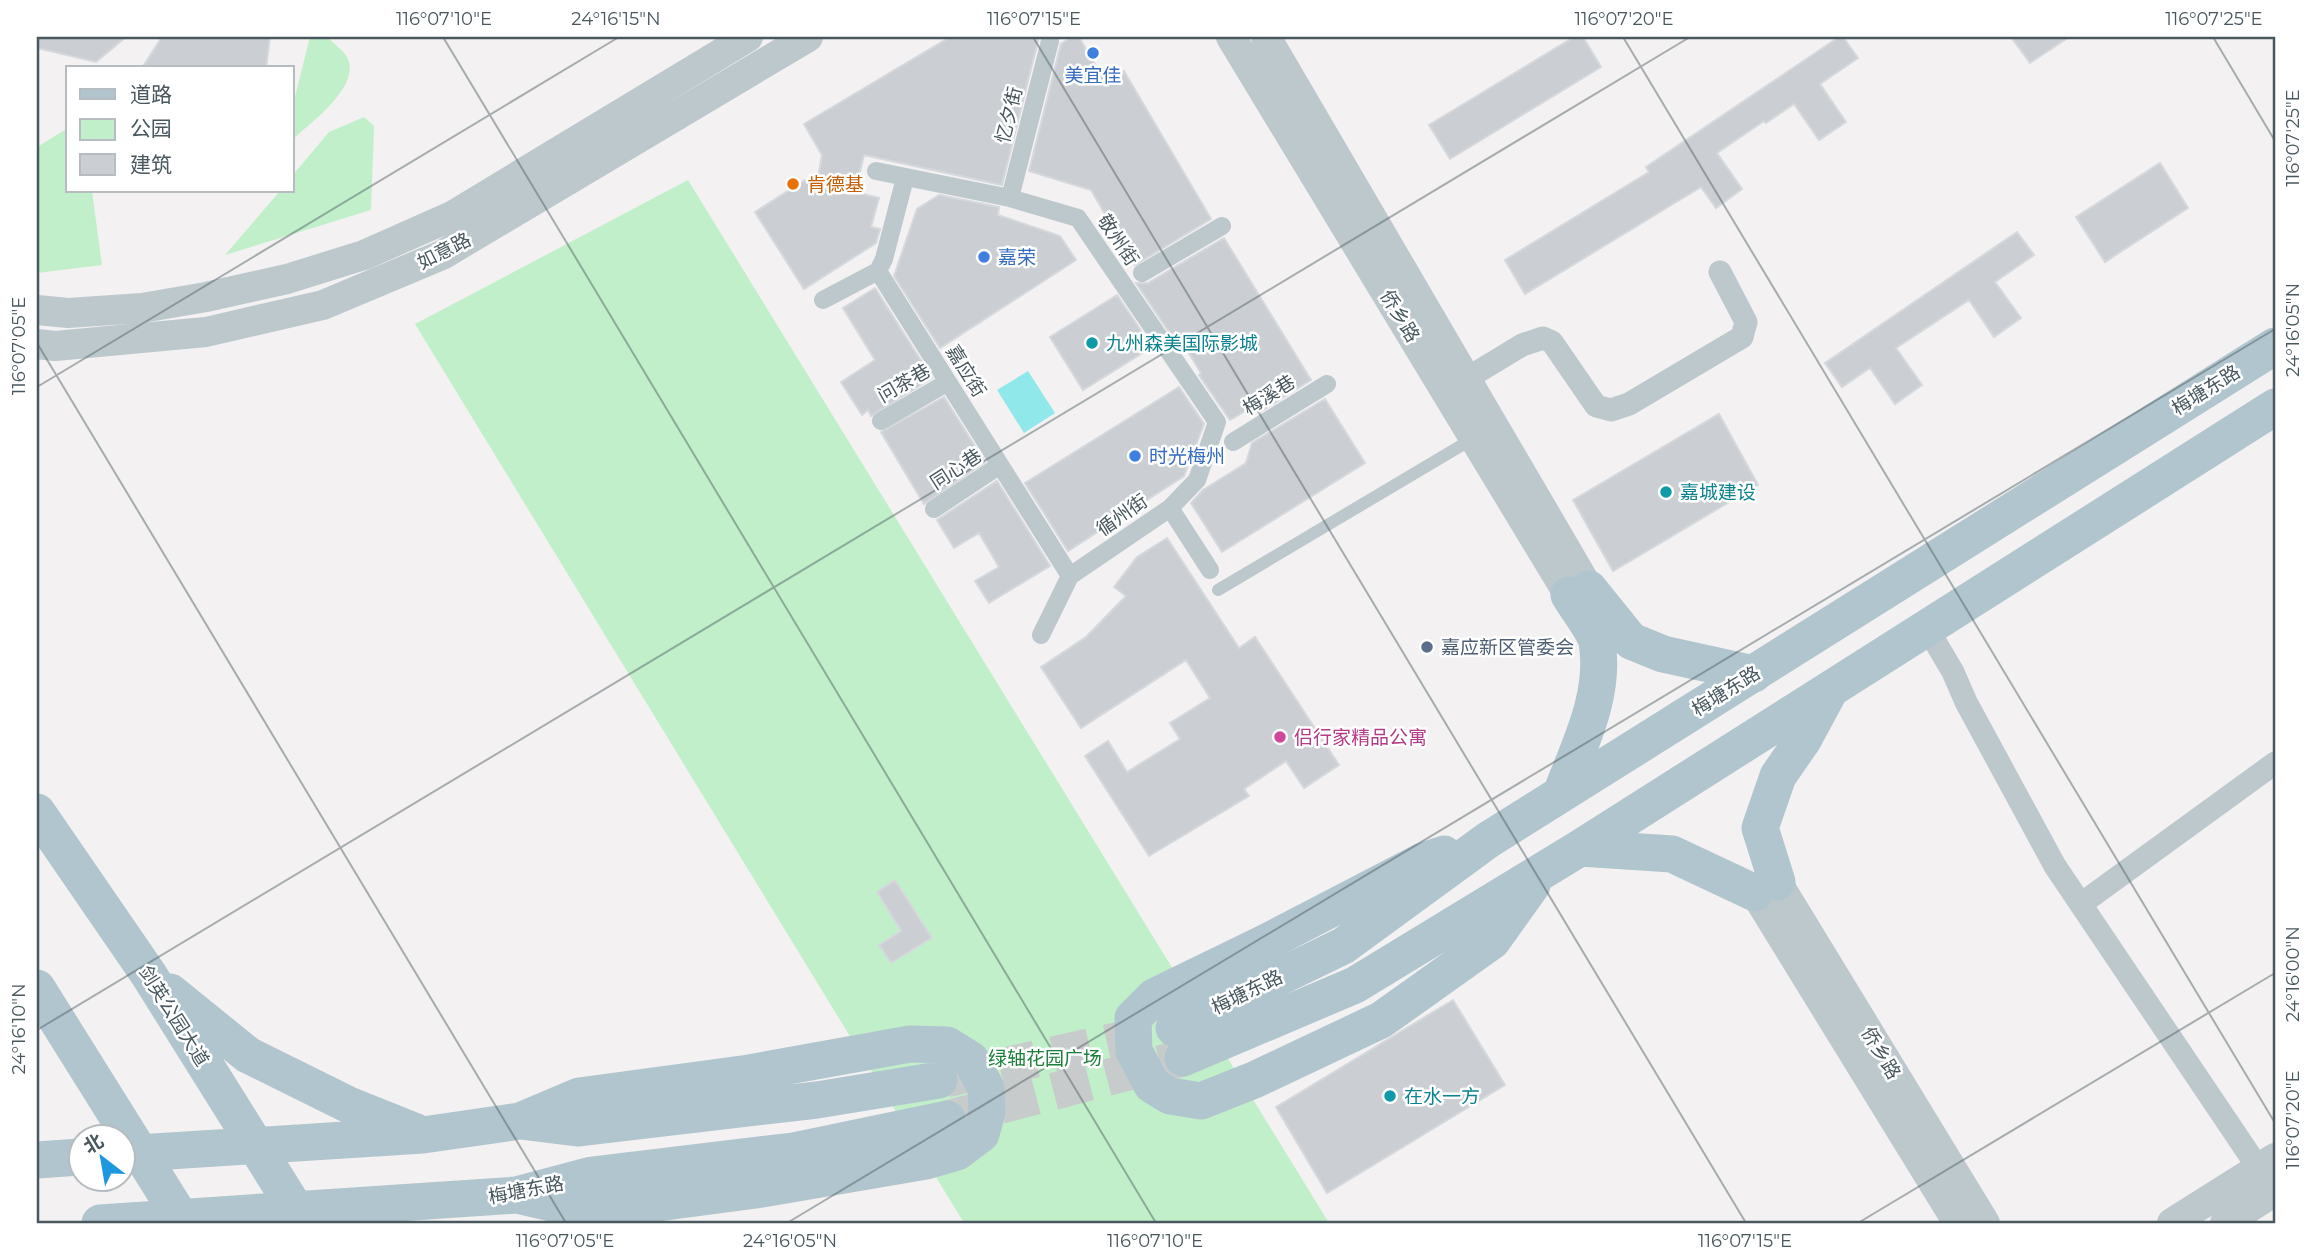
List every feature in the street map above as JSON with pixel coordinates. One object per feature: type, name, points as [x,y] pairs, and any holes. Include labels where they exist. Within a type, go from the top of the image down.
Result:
[{"type":"main road","name":"梅塘东路","points":[[2275,346],[1488,840],[1343,946],[1178,1043],[1355,985],[1541,873],[2275,407]]},
{"type":"main road","points":[[1579,592],[1632,641],[1663,654],[1754,674]]},
{"type":"main road","points":[[1561,794],[1593,709],[1597,688],[1597,640],[1579,592]]},
{"type":"main road","points":[[1580,848],[1672,854],[1766,888],[1760,828],[1778,776],[1803,740],[1830,689]]},
{"type":"main road","name":"剑英公园大道","points":[[37,812],[149,975],[300,1217]]},
{"type":"main road","points":[[1488,840],[1423,861],[1252,950],[1154,996],[1133,1018],[1134,1051],[1152,1086],[1170,1096],[1201,1101],[1254,1080],[1381,1020],[1492,941],[1541,873]]},
{"type":"main road","points":[[149,975],[248,1055],[351,1106],[423,1135]]},
{"type":"main road","points":[[37,988],[115,1124]]},
{"type":"main road","points":[[136,1154],[423,1135],[520,1121],[579,1096],[749,1073],[909,1044],[947,1045],[971,1060],[986,1088],[987,1112],[981,1134],[957,1152],[926,1161],[762,1189],[590,1212],[517,1195]]},
{"type":"main road","points":[[520,1121],[577,1128],[817,1100],[939,1080]]},
{"type":"main road","name":"梅塘东路","points":[[100,1223],[461,1211],[593,1175],[793,1151],[947,1119]]},
{"type":"main road","points":[[37,1160],[66,1158]]},
{"type":"main road","points":[[136,1159],[183,1221]]},
{"type":"street","name":"如意路","points":[[37,310],[68,313],[142,309],[206,298],[286,279],[364,255],[452,216],[748,37]]},
{"type":"street","name":"如意路","points":[[37,344],[55,346],[206,332],[323,305],[442,255],[808,37]]},
{"type":"street","name":"侨乡路","points":[[1231,37],[1475,438],[1579,592]]},
{"type":"street","name":"侨乡路","points":[[1266,37],[1466,379],[1579,592]]},
{"type":"street","name":"忆夕街","points":[[1010,198],[1050,41]]},
{"type":"street","name":"敬州街","points":[[876,170],[1010,198],[1078,218],[1217,422]]},
{"type":"street","points":[[823,300],[878,271],[884,259],[905,178]]},
{"type":"street","points":[[1142,273],[1222,226]]},
{"type":"street","name":"嘉应街","points":[[878,271],[1070,576]]},
{"type":"street","points":[[1466,379],[1522,345],[1543,338],[1552,342],[1596,406],[1611,411],[1629,404],[1742,337],[1746,322],[1720,272]]},
{"type":"street","name":"问茶巷","points":[[881,421],[948,382]]},
{"type":"street","name":"梅溪巷","points":[[1234,442],[1327,384]]},
{"type":"street","name":"循州街","points":[[1041,635],[1070,576],[1170,508],[1197,480],[1217,422]]},
{"type":"street","name":"同心巷","points":[[934,509],[1000,466]]},
{"type":"street","points":[[1170,508],[1210,570]]},
{"type":"street","points":[[1927,628],[2055,866],[2265,1160],[2172,1223]]},
{"type":"street","points":[[2081,904],[2275,763]]},
{"type":"street","name":"侨乡路","points":[[1766,888],[1958,1223]]},
{"type":"street","name":"侨乡路","points":[[1766,888],[1984,1223]]},
{"type":"street","points":[[2225,1223],[2275,1191]]},
{"type":"lane","points":[[1218,590],[1475,438]]},
{"type":"green space","points":[[310,37],[327,37],[347,57],[350,68],[347,80],[332,103],[294,138],[294,101]]},
{"type":"green space","points":[[364,117],[374,126],[371,210],[225,255],[279,192],[294,192],[294,174],[329,132]]},
{"type":"green space","points":[[66,129],[66,192],[92,192],[102,265],[37,273],[37,147]]},
{"type":"green space","name":"绿轴花园广场","points":[[688,180],[1329,1223],[964,1223],[415,324]]},
{"type":"water","points":[[1028,371],[1055,413],[1024,433],[997,390]]},
{"type":"building","points":[[37,37],[126,37],[96,62],[37,48]]},
{"type":"building","points":[[162,37],[270,37],[266,66],[143,66]]},
{"type":"building","points":[[950,37],[1039,37],[1002,185],[864,155],[855,192],[879,198],[871,227],[880,229],[876,243],[804,289],[755,212],[805,180],[817,183],[822,155],[804,124]]},
{"type":"building","points":[[1072,37],[1079,37],[1105,82],[1124,71],[1211,219],[1135,265],[1091,190],[1029,171],[1061,44]]},
{"type":"building","points":[[1574,37],[1583,37],[1601,67],[1450,159],[1429,125]]},
{"type":"building","points":[[1839,37],[1843,37],[1858,58],[1820,84],[1846,122],[1819,140],[1794,104],[1717,153],[1742,189],[1716,208],[1701,187],[1525,294],[1505,260],[1649,172],[1646,167]]},
{"type":"building","points":[[2011,37],[2069,37],[2030,63]]},
{"type":"building","points":[[2160,163],[2188,208],[2105,262],[2076,217]]},
{"type":"building","points":[[939,195],[999,207],[998,215],[1060,236],[1076,260],[940,348],[894,276],[917,209]]},
{"type":"building","points":[[2017,232],[2034,255],[1995,282],[2021,318],[1994,337],[1969,300],[1896,348],[1922,385],[1895,404],[1870,368],[1842,387],[1825,363]]},
{"type":"building","points":[[1224,238],[1311,380],[1262,411],[1266,399],[1230,420],[1199,375],[1201,373],[1176,332],[1171,335],[1136,283],[1148,283]]},
{"type":"building","points":[[875,288],[932,378],[871,416],[868,410],[862,415],[841,382],[875,360],[843,308]]},
{"type":"building","points":[[1117,295],[1152,347],[1083,390],[1050,337]]},
{"type":"building","points":[[1179,387],[1204,424],[1184,476],[1068,551],[1025,483]]},
{"type":"building","points":[[944,397],[985,462],[924,504],[881,432]]},
{"type":"building","points":[[1325,399],[1365,463],[1222,552],[1191,503],[1203,490],[1246,463],[1252,443]]},
{"type":"building","name":"嘉城建设","points":[[1719,414],[1758,485],[1613,571],[1573,500]]},
{"type":"building","points":[[997,481],[1050,566],[989,603],[975,581],[999,567],[979,533],[954,548],[937,520]]},
{"type":"building","points":[[1167,538],[1239,648],[1255,637],[1339,765],[1304,788],[1286,761],[1244,789],[1249,796],[1149,856],[1085,756],[1108,741],[1127,772],[1180,739],[1170,723],[1210,698],[1186,660],[1081,728],[1041,667],[1086,637],[1126,596],[1114,587],[1137,557]]},
{"type":"building","points":[[895,880],[932,938],[891,963],[879,945],[901,931],[877,892]]},
{"type":"building","name":"在水一方","points":[[1453,1000],[1505,1085],[1327,1193],[1276,1107]]},
{"type":"tunnel","points":[[946,1079],[1174,1028]]},
{"type":"tunnel","points":[[947,1119],[1183,1058]]},
{"type":"place","name":"美宜佳","points":[[1093,53]]},
{"type":"place","name":"肯德基","points":[[793,184]]},
{"type":"place","name":"嘉荣","points":[[984,257]]},
{"type":"place","name":"九州森美国际影城","points":[[1092,343]]},
{"type":"place","name":"时光梅州","points":[[1135,456]]},
{"type":"place","name":"嘉城建设","points":[[1666,492]]},
{"type":"place","name":"嘉应新区管委会","points":[[1427,647]]},
{"type":"place","name":"侣行家精品公寓","points":[[1280,737]]},
{"type":"place","name":"在水一方","points":[[1390,1096]]}]
